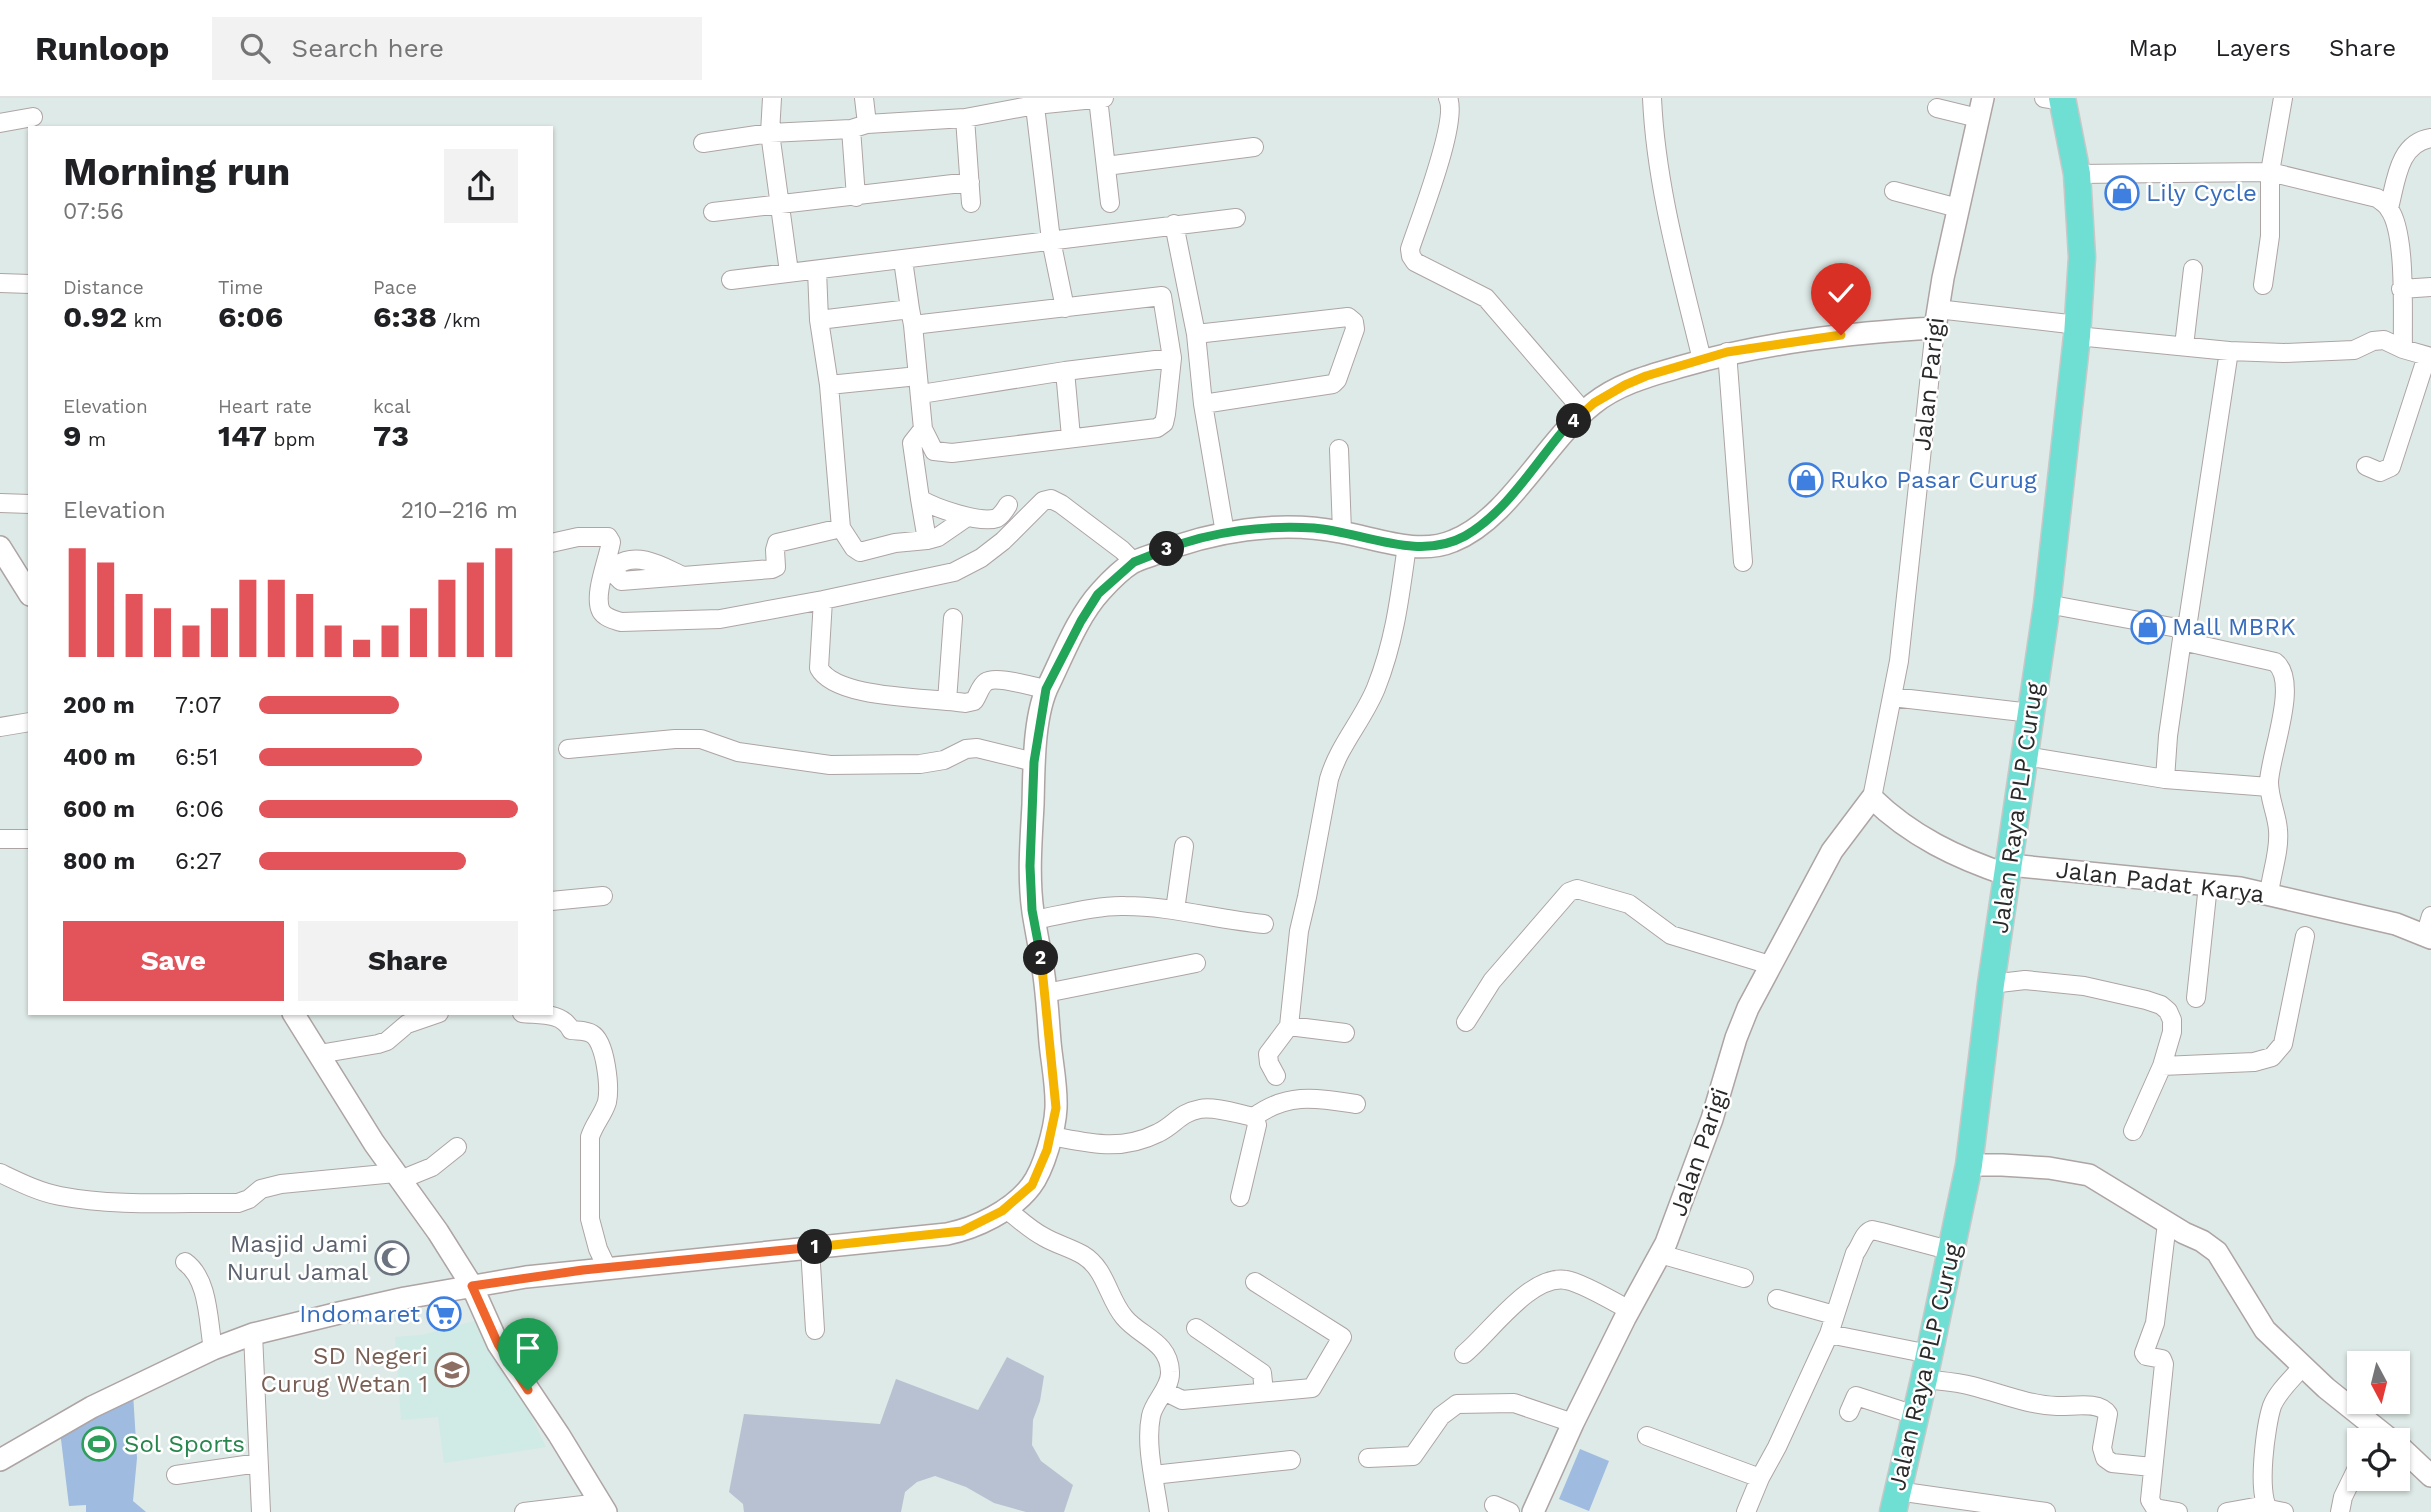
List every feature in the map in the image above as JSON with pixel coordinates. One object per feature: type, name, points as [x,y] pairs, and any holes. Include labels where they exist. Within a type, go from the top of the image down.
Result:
[{"type":"main road","name":"Jalan Raya PLP Curug","points":[[1895,1502],[1969,1165],[1991,984],[2047,604],[2078,331],[2082,257],[2077,174],[2056,99]]},
{"type":"street","points":[[0,122],[33,122],[32,98]]},
{"type":"street","points":[[772,98],[769,133],[789,272]]},
{"type":"street","points":[[856,197],[863,98]]},
{"type":"street","points":[[1098,98],[1110,203]]},
{"type":"street","points":[[703,144],[769,133],[965,118],[1035,101],[1104,98]]},
{"type":"street","points":[[1448,98],[1451,109],[1450,123],[1428,201],[1413,238],[1411,256],[1415,262],[1489,300],[1584,412]]},
{"type":"street","points":[[1651,98],[1663,198],[1702,360]]},
{"type":"street","points":[[2263,285],[2270,236],[2270,172],[2283,98]]},
{"type":"street","points":[[1035,101],[1051,240],[1065,308]]},
{"type":"street","points":[[1937,108],[1980,108]]},
{"type":"street","name":"Jalan Parigi","points":[[1534,1512],[1573,1423],[1680,1210],[1748,1008],[1832,851],[1872,798],[1901,648],[1936,319],[1980,108]]},
{"type":"street","points":[[965,118],[971,203]]},
{"type":"street","points":[[2389,208],[2402,159],[2412,146],[2431,138]]},
{"type":"street","points":[[1106,166],[1254,147]]},
{"type":"street","points":[[2077,174],[2270,172],[2377,198],[2389,208],[2398,231],[2402,263],[2403,349]]},
{"type":"street","points":[[713,212],[970,182]]},
{"type":"street","points":[[1894,191],[1958,208]]},
{"type":"street","points":[[731,280],[1236,218]]},
{"type":"street","points":[[1174,224],[1196,334],[1203,404],[1225,533]]},
{"type":"street","points":[[819,320],[912,317],[1065,308],[1162,296],[1172,358],[1164,423],[1147,430],[943,454],[934,451],[923,429],[912,317],[903,260]]},
{"type":"street","points":[[2183,346],[2193,269]]},
{"type":"street","points":[[817,270],[819,320],[829,385],[841,528],[854,548],[860,552],[895,543],[938,537],[967,517]]},
{"type":"street","points":[[0,283],[28,284]]},
{"type":"street","points":[[2401,289],[2431,287]]},
{"type":"street","points":[[1196,334],[1348,317],[1354,322],[1355,329],[1337,380],[1333,383],[1203,404]]},
{"type":"street","points":[[0,1460],[92,1406],[213,1349],[253,1334],[392,1301],[472,1286],[607,1268],[962,1231],[1005,1208],[1032,1185],[1051,1136],[1056,1098],[1030,866],[1034,762],[1046,689],[1098,594],[1134,562],[1172,547],[1225,533],[1312,528],[1407,545],[1439,545],[1451,542],[1482,524],[1499,509],[1562,432],[1594,403],[1625,385],[1727,352],[1936,319],[2078,331],[2229,351],[2284,353],[2354,350],[2373,341],[2384,340],[2403,349],[2429,356],[2391,467],[2380,472],[2366,466]]},
{"type":"street","points":[[2165,779],[2168,736],[2183,633],[2188,621],[2229,351]]},
{"type":"street","points":[[1727,352],[1743,562]]},
{"type":"street","points":[[921,394],[1065,371],[1172,358]]},
{"type":"street","points":[[1065,371],[1071,437]]},
{"type":"street","points":[[829,385],[908,377]]},
{"type":"street","points":[[923,429],[912,443],[927,540]]},
{"type":"street","points":[[1339,449],[1342,532]]},
{"type":"street","points":[[920,499],[934,508],[967,517],[995,519],[1008,505]]},
{"type":"street","points":[[553,543],[578,537],[608,537],[611,542],[598,594],[601,611],[607,617],[621,622],[720,619],[954,572],[981,558],[1003,541],[1043,501],[1051,499],[1122,550],[1134,562]]},
{"type":"street","points":[[0,502],[28,504]]},
{"type":"street","points":[[683,576],[772,569],[776,567],[775,550],[778,543],[841,528]]},
{"type":"street","points":[[1276,1076],[1269,1063],[1268,1054],[1289,1026],[1298,931],[1307,898],[1329,779],[1333,764],[1375,690],[1392,643],[1407,545]]},
{"type":"street","points":[[0,547],[28,592]]},
{"type":"street","points":[[823,600],[820,672],[828,679],[848,688],[890,696],[972,702],[984,684],[993,680],[1006,680],[1046,689]]},
{"type":"street","points":[[2047,604],[2172,627],[2183,633],[2275,662],[2283,671],[2286,696],[2272,757],[2269,787],[2278,828],[2278,845],[2269,895]]},
{"type":"street","points":[[947,701],[953,618]]},
{"type":"street","points":[[1892,697],[2031,713]]},
{"type":"street","points":[[0,727],[28,722]]},
{"type":"street","points":[[568,749],[701,739],[738,752],[830,765],[920,764],[944,760],[966,749],[977,748],[1034,762]]},
{"type":"street","points":[[2025,757],[2165,779],[2269,787]]},
{"type":"street","points":[[1872,798],[1910,830],[1943,849],[1970,862],[2009,870]]},
{"type":"street","points":[[0,839],[28,839]]},
{"type":"street","points":[[1175,910],[1184,846]]},
{"type":"street","name":"Jalan Padat Karya","points":[[2009,870],[2208,884],[2429,930]]},
{"type":"street","points":[[2196,998],[2208,884]]},
{"type":"street","points":[[1466,1022],[1492,981],[1569,892],[1577,889],[1629,904],[1671,935],[1770,965]]},
{"type":"street","points":[[553,901],[603,896]]},
{"type":"street","points":[[1034,920],[1122,905],[1264,924]]},
{"type":"street","points":[[2162,1066],[2254,1062],[2274,1055],[2283,1044],[2305,936]]},
{"type":"street","points":[[1046,993],[1196,963]]},
{"type":"street","points":[[1991,984],[2025,979],[2084,986],[2161,1005],[2168,1011],[2172,1020],[2172,1031],[2162,1066],[2133,1131]]},
{"type":"street","points":[[294,1015],[397,1177],[438,1232],[472,1286],[498,1344],[559,1435],[603,1508],[524,1512]]},
{"type":"street","points":[[319,1054],[387,1041],[407,1024],[433,1015]]},
{"type":"street","points":[[540,1015],[558,1017],[566,1021],[570,1030],[591,1033],[600,1042],[607,1071],[607,1100],[590,1137],[590,1215],[598,1249],[607,1268]]},
{"type":"street","points":[[1289,1026],[1345,1033]]},
{"type":"street","points":[[1051,1136],[1112,1146],[1156,1134],[1176,1118],[1200,1109],[1254,1116],[1276,1102],[1303,1097],[1356,1104]]},
{"type":"street","points":[[1240,1197],[1257,1125],[1254,1116]]},
{"type":"street","points":[[0,1173],[15,1182],[59,1196],[112,1201],[238,1203],[249,1199],[261,1189],[281,1184],[397,1177],[432,1167],[457,1147]]},
{"type":"street","points":[[1969,1165],[2002,1164],[2089,1175],[2167,1223],[2202,1241],[2217,1252],[2265,1330],[2371,1428]]},
{"type":"street","points":[[1005,1208],[1042,1236],[1084,1256],[1096,1267],[1126,1320],[1160,1345],[1167,1358],[1171,1374],[1151,1415],[1150,1458],[1159,1512]]},
{"type":"street","points":[[2167,1223],[2155,1323],[2144,1353],[2146,1356],[2162,1359],[2164,1364],[2152,1467],[2151,1503],[2155,1507],[2178,1512]]},
{"type":"street","points":[[1746,1512],[1829,1334],[1855,1253],[1868,1231],[1881,1231],[1952,1251]]},
{"type":"street","points":[[810,1248],[815,1330]]},
{"type":"street","points":[[1660,1254],[1744,1278]]},
{"type":"street","points":[[185,1262],[194,1268],[201,1282],[213,1349]]},
{"type":"street","points":[[1464,1353],[1522,1297],[1553,1279],[1575,1282],[1629,1310]]},
{"type":"street","points":[[1164,1391],[1182,1399],[1312,1388],[1342,1337],[1255,1282]]},
{"type":"street","points":[[1777,1299],[1834,1315]]},
{"type":"street","points":[[1196,1328],[1262,1373],[1264,1392]]},
{"type":"street","points":[[253,1334],[261,1512]]},
{"type":"street","points":[[1829,1334],[1927,1366],[1969,1385],[2036,1403],[2057,1406],[2085,1405],[2106,1410],[2108,1416],[2102,1448],[2105,1458],[2112,1463],[2152,1467]]},
{"type":"street","points":[[2284,1512],[2269,1509],[2263,1495],[2268,1423],[2273,1405],[2303,1366]]},
{"type":"street","points":[[1849,1412],[1856,1396],[1915,1415]]},
{"type":"street","points":[[1368,1458],[1413,1456],[1441,1416],[1457,1404],[1514,1403],[1573,1423]]},
{"type":"street","points":[[1647,1436],[1760,1478]]},
{"type":"street","points":[[2410,1456],[2431,1476]]},
{"type":"street","points":[[1153,1475],[1291,1460]]},
{"type":"street","points":[[176,1475],[258,1463]]},
{"type":"street","points":[[2340,1512],[2347,1489]]},
{"type":"street","points":[[1895,1502],[2046,1512]]},
{"type":"street","points":[[2227,1512],[2266,1505]]},
{"type":"shaded area","name":"SD Negeri Curug Wetan 1","points":[[478,1320],[525,1403],[546,1447],[444,1463],[438,1417],[401,1420],[395,1337],[422,1335]]},
{"type":"shaded area","points":[[1007,1357],[1044,1376],[1040,1401],[1033,1420],[1032,1445],[1041,1461],[1073,1485],[1064,1512],[1026,1512],[994,1503],[966,1487],[935,1476],[917,1482],[905,1492],[901,1512],[744,1512],[743,1504],[729,1492],[744,1414],[880,1424],[896,1379],[978,1410]]},
{"type":"shaded area","name":"Sol Sports","points":[[133,1393],[137,1458],[133,1501],[146,1512],[86,1512],[86,1505],[69,1506],[60,1431]]},
{"type":"shaded area","points":[[1580,1449],[1609,1461],[1589,1511],[1559,1499]]},
{"type":"place","name":"Lily Cycle","points":[[2122,193]]},
{"type":"place","name":"Ruko Pasar Curug","points":[[1806,480]]},
{"type":"place","name":"Mall MBRK","points":[[2148,627]]},
{"type":"place","name":"Masjid Jami Nurul Jamal","points":[[392,1258]]},
{"type":"place","name":"Indomaret","points":[[444,1314]]},
{"type":"place","name":"SD Negeri Curug Wetan 1","points":[[452,1370]]},
{"type":"place","name":"Sol Sports","points":[[99,1444]]},
{"type":"route","points":[[528,1390],[498,1344],[472,1286],[583,1270],[947,1234],[976,1226],[1005,1208],[1032,1185],[1047,1150],[1056,1108],[1043,970],[1032,910],[1030,866],[1034,762],[1046,689],[1081,621],[1098,594],[1116,575],[1134,562],[1172,547],[1225,533],[1312,528],[1407,545],[1439,545],[1451,542],[1465,536],[1499,509],[1562,432],[1594,403],[1625,385],[1727,352],[1841,335]]}]
